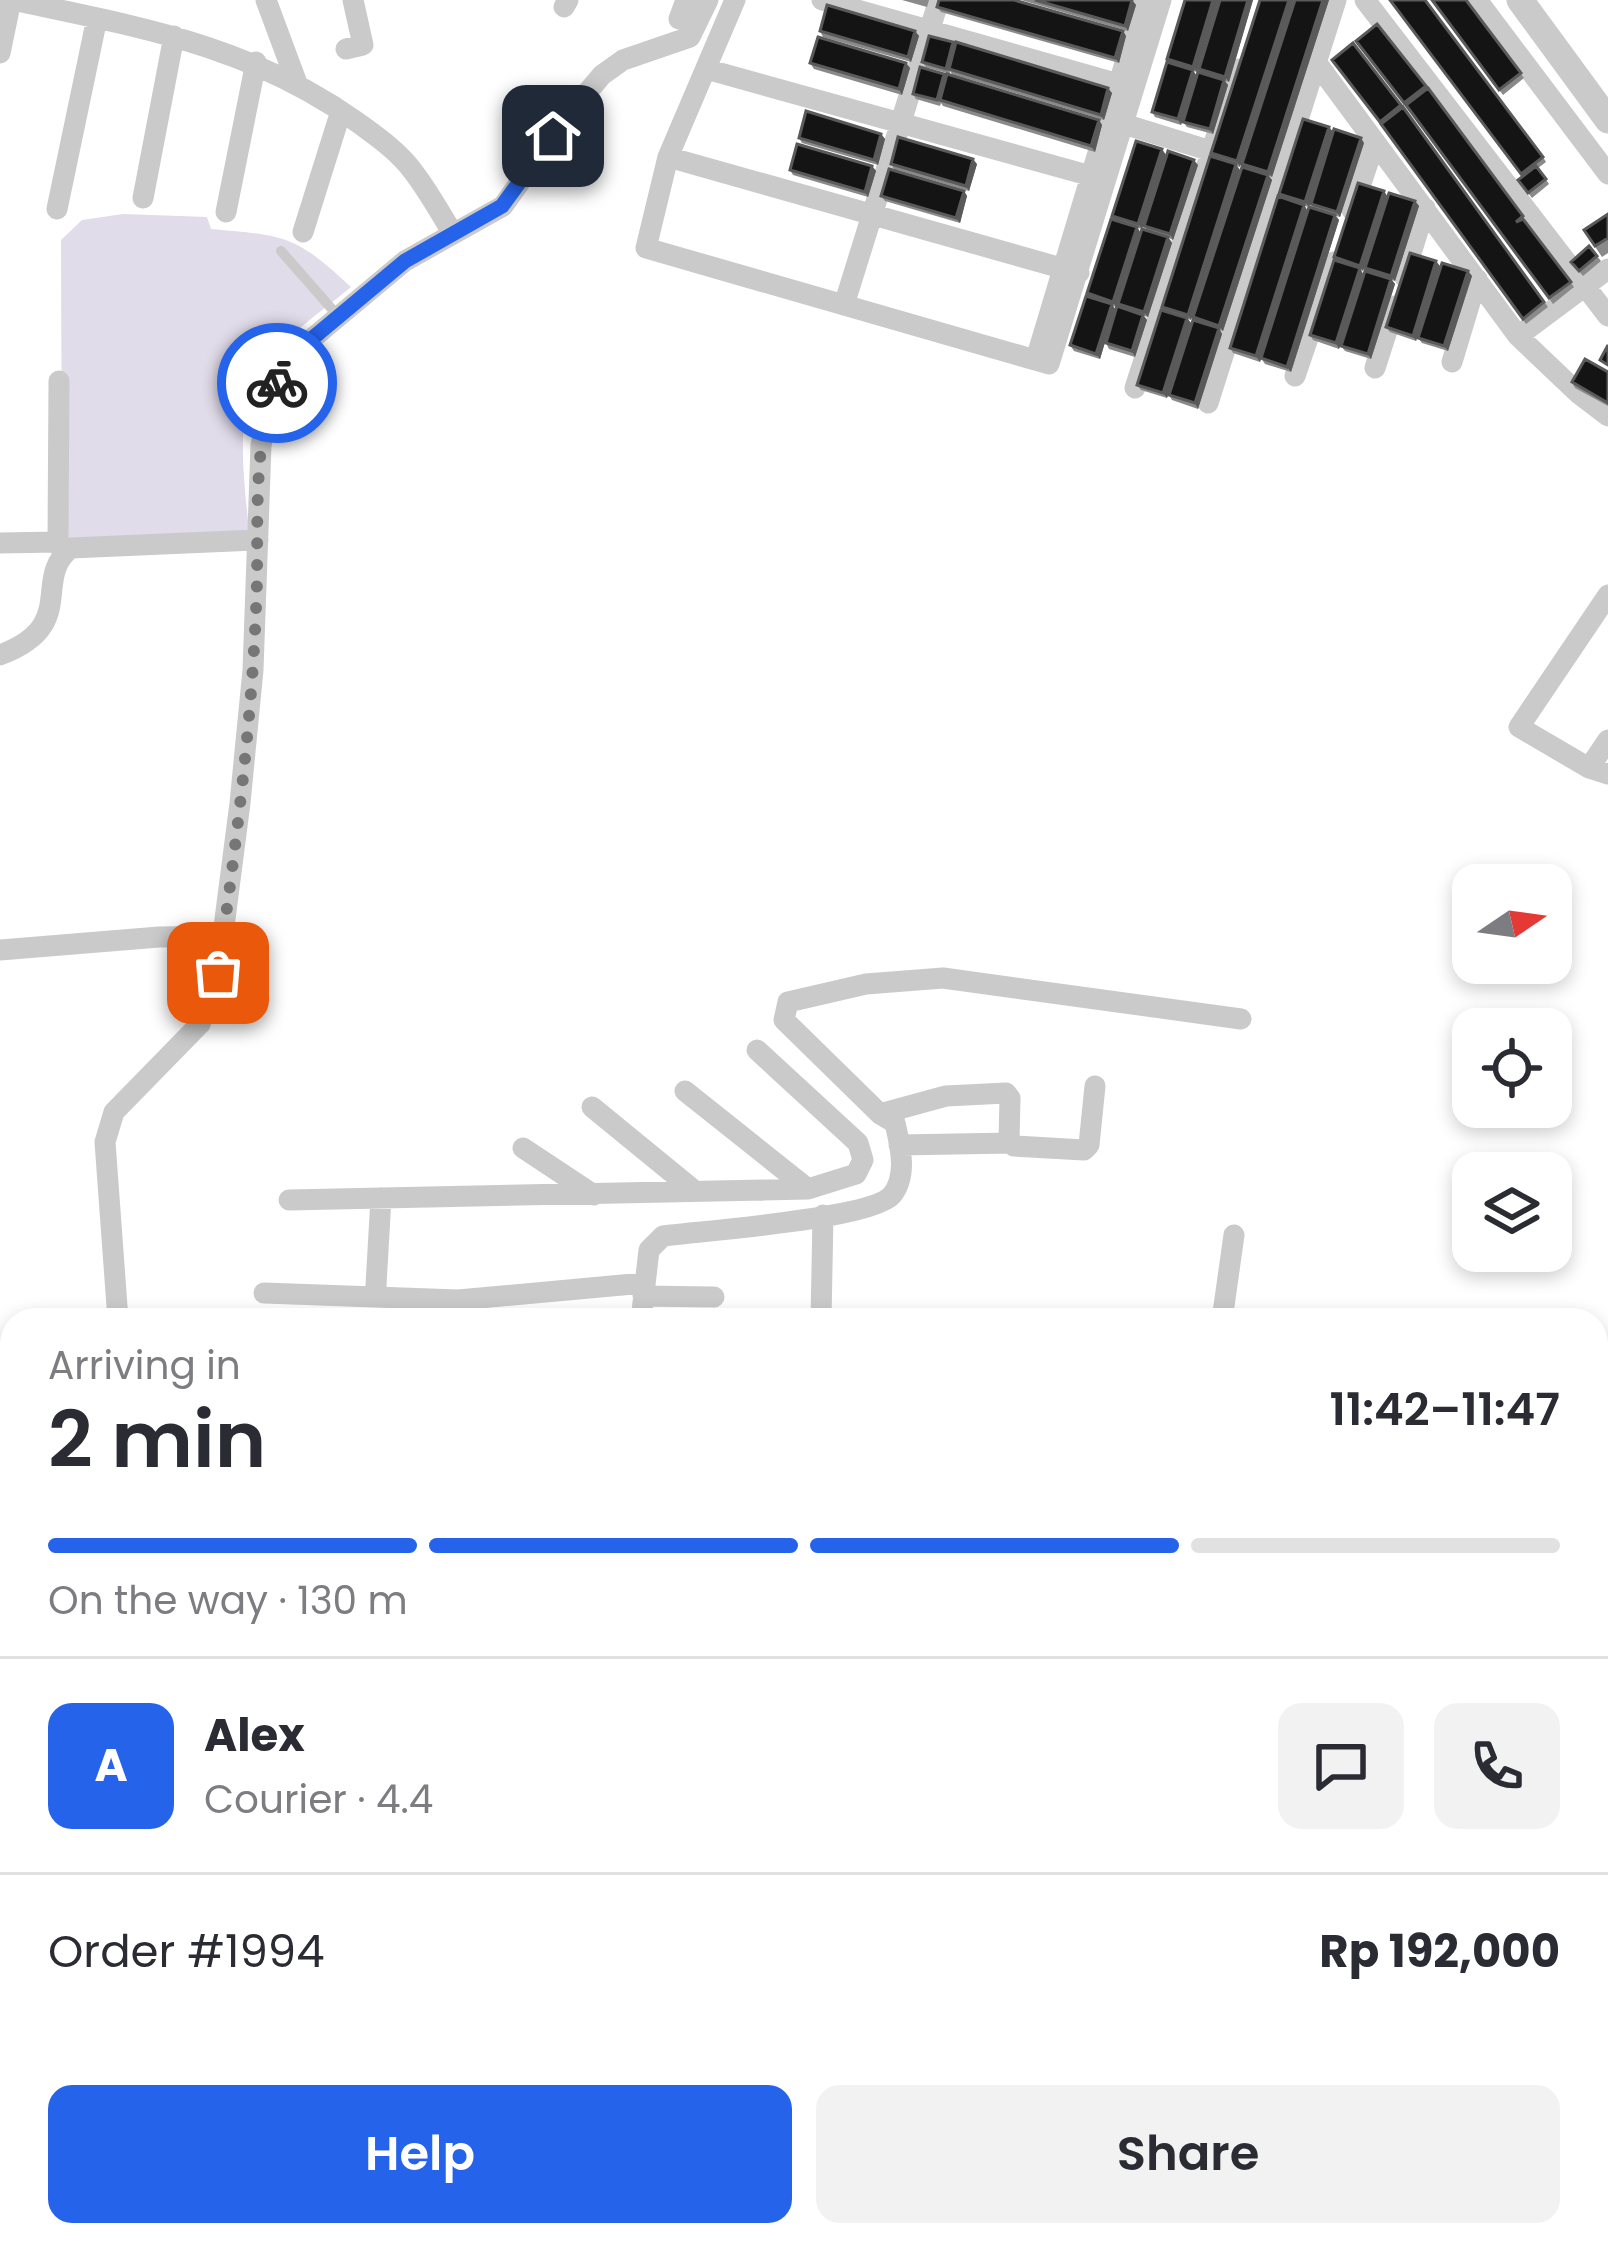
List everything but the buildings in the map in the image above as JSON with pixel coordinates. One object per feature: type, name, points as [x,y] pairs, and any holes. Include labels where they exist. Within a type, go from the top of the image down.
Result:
[{"type":"street","points":[[0,53],[12,0],[174,36],[256,62],[341,111],[411,167],[452,232]]},
{"type":"street","points":[[266,0],[298,86]]},
{"type":"street","points":[[346,49],[363,45],[353,0]]},
{"type":"street","points":[[117,1308],[105,1162],[110,1124],[127,1097],[200,1024],[218,973],[253,670],[261,445],[268,404],[285,367],[338,316],[405,261],[509,199],[563,121],[602,75],[622,60],[690,38],[708,0]]},
{"type":"street","points":[[735,0],[668,157],[646,248],[1036,359],[1071,271],[1127,86],[1161,0]]},
{"type":"street","points":[[821,0],[1127,86]]},
{"type":"street","points":[[844,304],[939,0]]},
{"type":"street","points":[[1127,86],[1144,0]]},
{"type":"street","points":[[1208,403],[1336,0]]},
{"type":"street","points":[[1366,0],[1608,316]]},
{"type":"street","points":[[1477,0],[1608,174]]},
{"type":"street","points":[[1520,0],[1608,120]]},
{"type":"street","points":[[57,209],[97,18]]},
{"type":"street","points":[[143,198],[174,36]]},
{"type":"street","points":[[1135,388],[1247,43]]},
{"type":"street","points":[[226,212],[256,62]]},
{"type":"street","points":[[1316,62],[1518,337],[1608,416]]},
{"type":"street","points":[[706,68],[1091,176]]},
{"type":"street","points":[[303,232],[341,111]]},
{"type":"street","points":[[1116,121],[1211,152]]},
{"type":"street","points":[[1071,271],[1091,176],[1116,121]]},
{"type":"street","points":[[1295,376],[1375,142]]},
{"type":"street","points":[[668,157],[1071,271]]},
{"type":"street","points":[[1375,368],[1425,208]]},
{"type":"street","points":[[1518,337],[1608,269]]},
{"type":"street","points":[[1452,362],[1477,279]]},
{"type":"street","points":[[0,656],[38,636],[53,600],[61,548],[59,381]]},
{"type":"street","points":[[0,543],[61,548],[258,540]]},
{"type":"street","points":[[1608,595],[1519,725],[1520,730],[1598,771],[1608,740]]},
{"type":"street","points":[[0,950],[159,937],[223,937]]},
{"type":"street","points":[[642,1308],[650,1250],[663,1236],[851,1212],[886,1201],[900,1178],[895,1123],[784,1021],[788,1003],[866,984],[943,978],[1241,1019]]},
{"type":"street","points":[[289,1200],[808,1189],[856,1174],[861,1167],[858,1143],[758,1050]]},
{"type":"street","points":[[899,1144],[1088,1148],[1095,1086]]},
{"type":"street","points":[[686,1091],[808,1189]]},
{"type":"street","points":[[880,1114],[946,1096],[1006,1094],[1011,1143]]},
{"type":"street","points":[[592,1107],[691,1188]]},
{"type":"street","points":[[523,1148],[594,1196]]},
{"type":"street","points":[[374,1308],[381,1198]]},
{"type":"street","points":[[821,1308],[823,1215]]},
{"type":"street","points":[[1224,1308],[1234,1235]]},
{"type":"street","points":[[383,1308],[644,1289],[714,1297]]},
{"type":"street","points":[[264,1293],[367,1308]]},
{"type":"lane","points":[[281,251],[338,316]]},
{"type":"shaded area","points":[[123,214],[207,217],[211,229],[273,236],[301,247],[351,287],[279,347],[252,388],[243,449],[249,531],[62,539],[61,240],[82,220]]},
{"type":"way so far","points":[[218,973],[253,670],[261,445],[277,383]]},
{"type":"route","points":[[277,383],[302,347],[405,261],[502,206],[553,136]]}]
